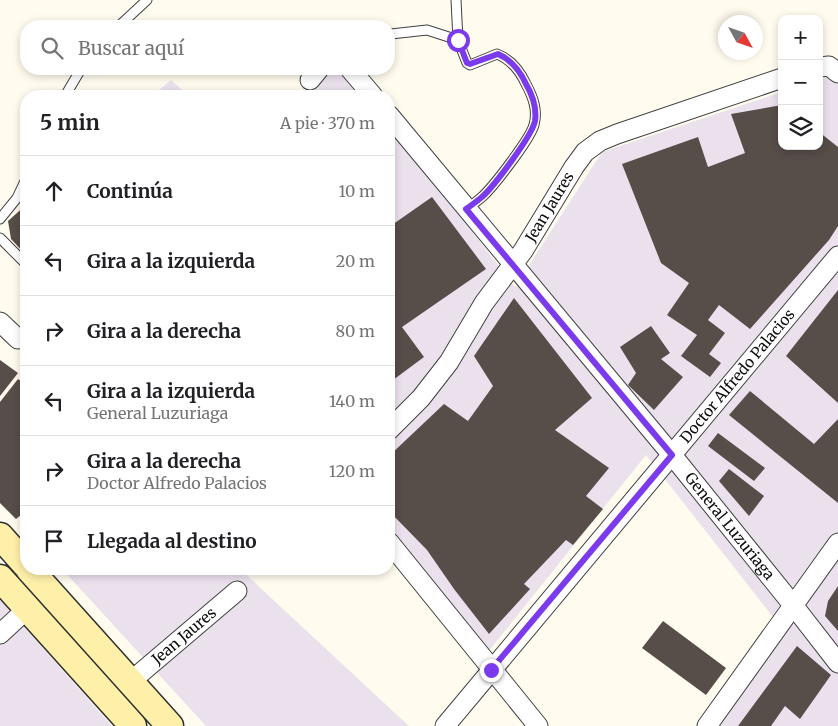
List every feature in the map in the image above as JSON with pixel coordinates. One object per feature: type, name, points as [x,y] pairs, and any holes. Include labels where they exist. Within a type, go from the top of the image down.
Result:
[{"type":"main road","points":[[0,536],[20,558]]},
{"type":"main road","points":[[34,575],[170,726]]},
{"type":"main road","points":[[0,578],[133,726]]},
{"type":"street","points":[[355,75],[368,90]]},
{"type":"street","name":"Jean Jaures","points":[[395,424],[437,379],[449,362],[484,303],[549,210],[585,152],[600,141],[778,79]]},
{"type":"street","name":"General Luzuriaga","points":[[395,124],[672,455],[838,663]]},
{"type":"street","name":"Doctor Alfredo Palacios","points":[[444,726],[838,256]]},
{"type":"street","points":[[0,322],[20,336]]},
{"type":"street","points":[[707,726],[838,543]]},
{"type":"street","points":[[395,550],[538,726]]},
{"type":"street","name":"Jean Jaures","points":[[130,682],[238,591]]},
{"type":"street","points":[[0,634],[27,609]]},
{"type":"lane","points":[[125,20],[147,0]]},
{"type":"lane","points":[[456,0],[458,40],[467,63],[470,64],[498,54],[507,58],[521,73],[534,98],[535,106],[534,124],[530,134],[490,188],[482,197],[466,209]]},
{"type":"lane","points":[[395,34],[427,30],[458,40]]},
{"type":"lane","points":[[69,90],[78,75]]},
{"type":"lane","points":[[0,219],[20,193]]},
{"type":"lane","points":[[0,238],[20,258]]},
{"type":"shaded area","points":[[838,73],[838,726],[720,726],[784,631],[646,455],[484,657],[395,555],[395,132],[515,287],[602,152],[778,93],[778,150],[823,150],[823,78]]},
{"type":"shaded area","points":[[323,75],[351,75],[362,90],[309,90]]},
{"type":"shaded area","points":[[171,80],[182,90],[159,90]]},
{"type":"shaded area","points":[[68,575],[246,575],[409,726],[206,726]]},
{"type":"shaded area","points":[[0,600],[112,726],[0,726]]},
{"type":"building","points":[[778,106],[778,150],[823,150],[823,135],[838,147],[838,226],[829,240],[750,329],[719,305],[708,320],[725,333],[709,354],[721,363],[710,377],[681,356],[697,335],[667,315],[689,283],[661,263],[622,164],[698,137],[708,167],[745,153],[731,114]]},
{"type":"building","points":[[432,197],[486,269],[402,327],[424,357],[395,379],[395,223]]},
{"type":"building","points":[[20,210],[20,249],[11,239],[8,221]]},
{"type":"building","points":[[838,290],[838,403],[786,356]]},
{"type":"building","points":[[514,298],[592,398],[555,430],[609,468],[586,496],[603,509],[573,545],[566,540],[524,584],[530,589],[489,634],[427,550],[395,517],[395,450],[444,404],[468,421],[493,386],[474,356]]},
{"type":"building","points":[[651,326],[670,353],[661,359],[683,377],[654,410],[628,385],[636,373],[620,347]]},
{"type":"building","points":[[0,360],[18,373],[0,396]]},
{"type":"building","points":[[18,379],[20,380],[20,516],[16,519],[0,503],[0,402]]},
{"type":"building","points":[[750,391],[814,444],[838,419],[838,503],[729,415]]},
{"type":"building","points":[[718,433],[765,468],[754,481],[708,446]]},
{"type":"building","points":[[729,469],[764,496],[749,516],[719,481]]},
{"type":"building","points":[[838,586],[838,631],[825,616],[828,601]]},
{"type":"building","points":[[663,621],[726,668],[706,695],[642,648]]},
{"type":"building","points":[[797,646],[831,675],[800,719],[785,706],[771,726],[738,726]]},
{"type":"route","points":[[458,40],[467,63],[470,64],[498,54],[507,58],[521,73],[534,98],[535,106],[534,124],[530,134],[490,188],[482,197],[466,209],[672,455],[491,670]]}]
